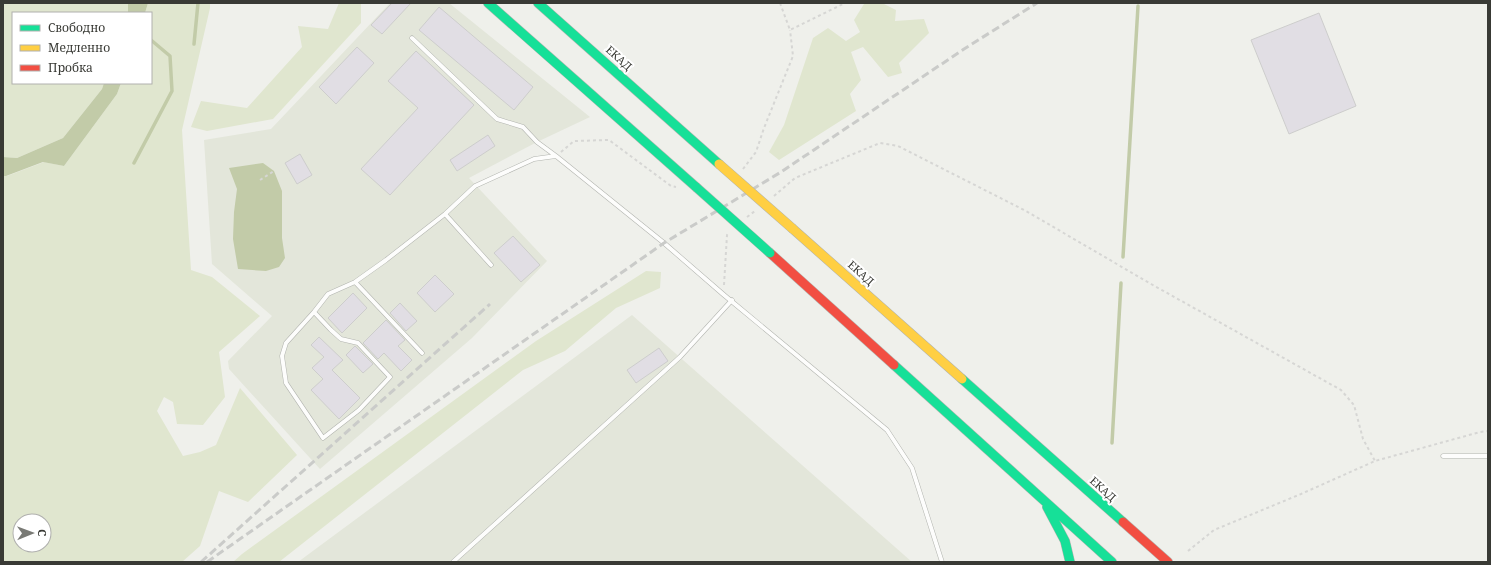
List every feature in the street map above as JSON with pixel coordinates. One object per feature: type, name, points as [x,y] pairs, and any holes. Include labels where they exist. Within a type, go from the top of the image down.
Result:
[{"type":"main road","points":[[488,3],[770,253],[1112,562]]},
{"type":"main road","name":"ЕКАД","points":[[538,3],[1168,562]]},
{"type":"main road","points":[[1038,494],[1057,524],[1065,541],[1070,562]]},
{"type":"lane","points":[[412,38],[497,119],[523,127],[537,142],[664,243],[724,295],[732,300],[887,430],[912,468],[942,562]]},
{"type":"lane","points":[[314,312],[341,339],[358,343],[390,377],[359,410],[323,438],[286,383],[282,356],[286,343],[328,294],[355,282],[445,214],[475,186],[534,159],[556,156]]},
{"type":"lane","points":[[445,214],[491,265]]},
{"type":"lane","points":[[355,282],[422,353]]},
{"type":"lane","points":[[453,562],[680,357],[732,300]]},
{"type":"lane","points":[[1443,456],[1488,456]]},
{"type":"path","points":[[780,3],[790,30],[845,3]]},
{"type":"path","points":[[772,197],[795,178],[880,143],[898,146],[1026,212],[1151,284],[1342,390],[1354,405],[1363,439],[1375,461]]},
{"type":"path","points":[[260,180],[274,171]]},
{"type":"path","points":[[744,220],[755,211]]},
{"type":"path","points":[[724,295],[727,234],[732,230]]},
{"type":"path","points":[[1188,551],[1214,530],[1375,461],[1488,431]]},
{"type":"shaded area","points":[[3,3],[128,3],[128,12],[12,12],[12,84],[104,84],[102,89],[63,138],[17,158],[3,157]]},
{"type":"shaded area","points":[[128,3],[148,3],[145,12],[128,12]]},
{"type":"shaded area","points":[[148,3],[210,3],[182,130],[191,270],[212,277],[260,316],[219,352],[225,397],[203,425],[177,424],[173,402],[164,397],[157,411],[183,456],[200,452],[216,445],[240,388],[297,455],[248,502],[219,491],[200,546],[182,562],[3,562],[3,176],[7,176],[44,162],[64,166],[117,94],[121,84],[152,84],[152,12],[145,12]]},
{"type":"shaded area","points":[[339,3],[361,3],[361,23],[273,119],[207,131],[191,127],[201,101],[247,108],[302,47],[298,26],[328,29]]},
{"type":"shaded area","points":[[390,3],[449,3],[590,117],[537,142],[469,178],[547,261],[472,338],[320,469],[229,369],[228,361],[272,316],[212,264],[204,140],[271,129]]},
{"type":"shaded area","points":[[882,3],[896,10],[895,21],[924,19],[929,33],[899,63],[902,73],[888,77],[863,47],[851,52],[861,80],[850,94],[856,111],[779,160],[769,152],[784,125],[813,38],[828,28],[846,41],[860,32],[854,20],[864,4]]},
{"type":"shaded area","points":[[104,84],[121,84],[117,94],[64,166],[43,162],[3,176],[3,157],[17,158],[63,138],[102,89]]},
{"type":"shaded area","points":[[263,163],[274,171],[282,191],[282,238],[285,258],[279,267],[266,271],[238,269],[233,239],[237,189],[229,168]]},
{"type":"shaded area","points":[[646,271],[661,272],[660,288],[616,308],[565,351],[523,370],[279,562],[233,562],[536,341]]},
{"type":"shaded area","points":[[632,315],[912,562],[298,562]]},
{"type":"building","points":[[392,3],[411,3],[382,34],[371,25]]},
{"type":"building","points":[[439,7],[533,87],[514,110],[419,30]]},
{"type":"building","points":[[1319,13],[1356,106],[1289,134],[1251,40]]},
{"type":"building","points":[[357,47],[374,63],[336,104],[319,87]]},
{"type":"building","points":[[416,51],[474,105],[390,195],[361,169],[418,108],[388,81]]},
{"type":"building","points":[[488,135],[495,146],[457,171],[450,160]]},
{"type":"building","points":[[300,154],[312,175],[297,184],[285,163]]},
{"type":"building","points":[[513,236],[540,265],[521,282],[494,253]]},
{"type":"building","points":[[435,275],[454,294],[435,312],[417,293]]},
{"type":"building","points":[[353,293],[367,308],[342,333],[328,318]]},
{"type":"building","points":[[400,303],[417,321],[406,331],[390,313]]},
{"type":"building","points":[[386,320],[405,340],[398,346],[412,360],[401,371],[384,353],[378,359],[363,343]]},
{"type":"building","points":[[319,337],[343,360],[332,370],[360,398],[339,419],[311,390],[323,379],[312,368],[324,357],[311,345]]},
{"type":"building","points":[[355,346],[373,364],[363,373],[346,355]]},
{"type":"building","points":[[659,348],[668,361],[636,383],[627,370]]},
{"type":"waterway","points":[[194,44],[198,3]]},
{"type":"waterway","points":[[1123,257],[1138,6]]},
{"type":"waterway","points":[[134,163],[172,91],[170,56],[152,41]]},
{"type":"waterway","points":[[1112,443],[1121,283]]},
{"type":"railway","points":[[207,562],[664,243],[781,172],[964,49],[1037,3]]},
{"type":"railway","points":[[201,562],[490,304]]},
{"type":"traffic: fast","points":[[488,3],[696,187]]},
{"type":"traffic: fast","points":[[538,3],[719,164]]},
{"type":"traffic: fast","points":[[696,187],[770,253]]},
{"type":"traffic: fast","points":[[894,365],[1112,562]]},
{"type":"traffic: fast","points":[[962,379],[1123,522]]},
{"type":"traffic: fast","points":[[1047,507],[1065,541],[1070,562]]},
{"type":"traffic: slow","points":[[719,164],[793,229]]},
{"type":"traffic: slow","points":[[793,229],[962,379]]},
{"type":"traffic: jam","points":[[770,253],[894,365]]},
{"type":"traffic: jam","points":[[1123,522],[1168,562]]}]
